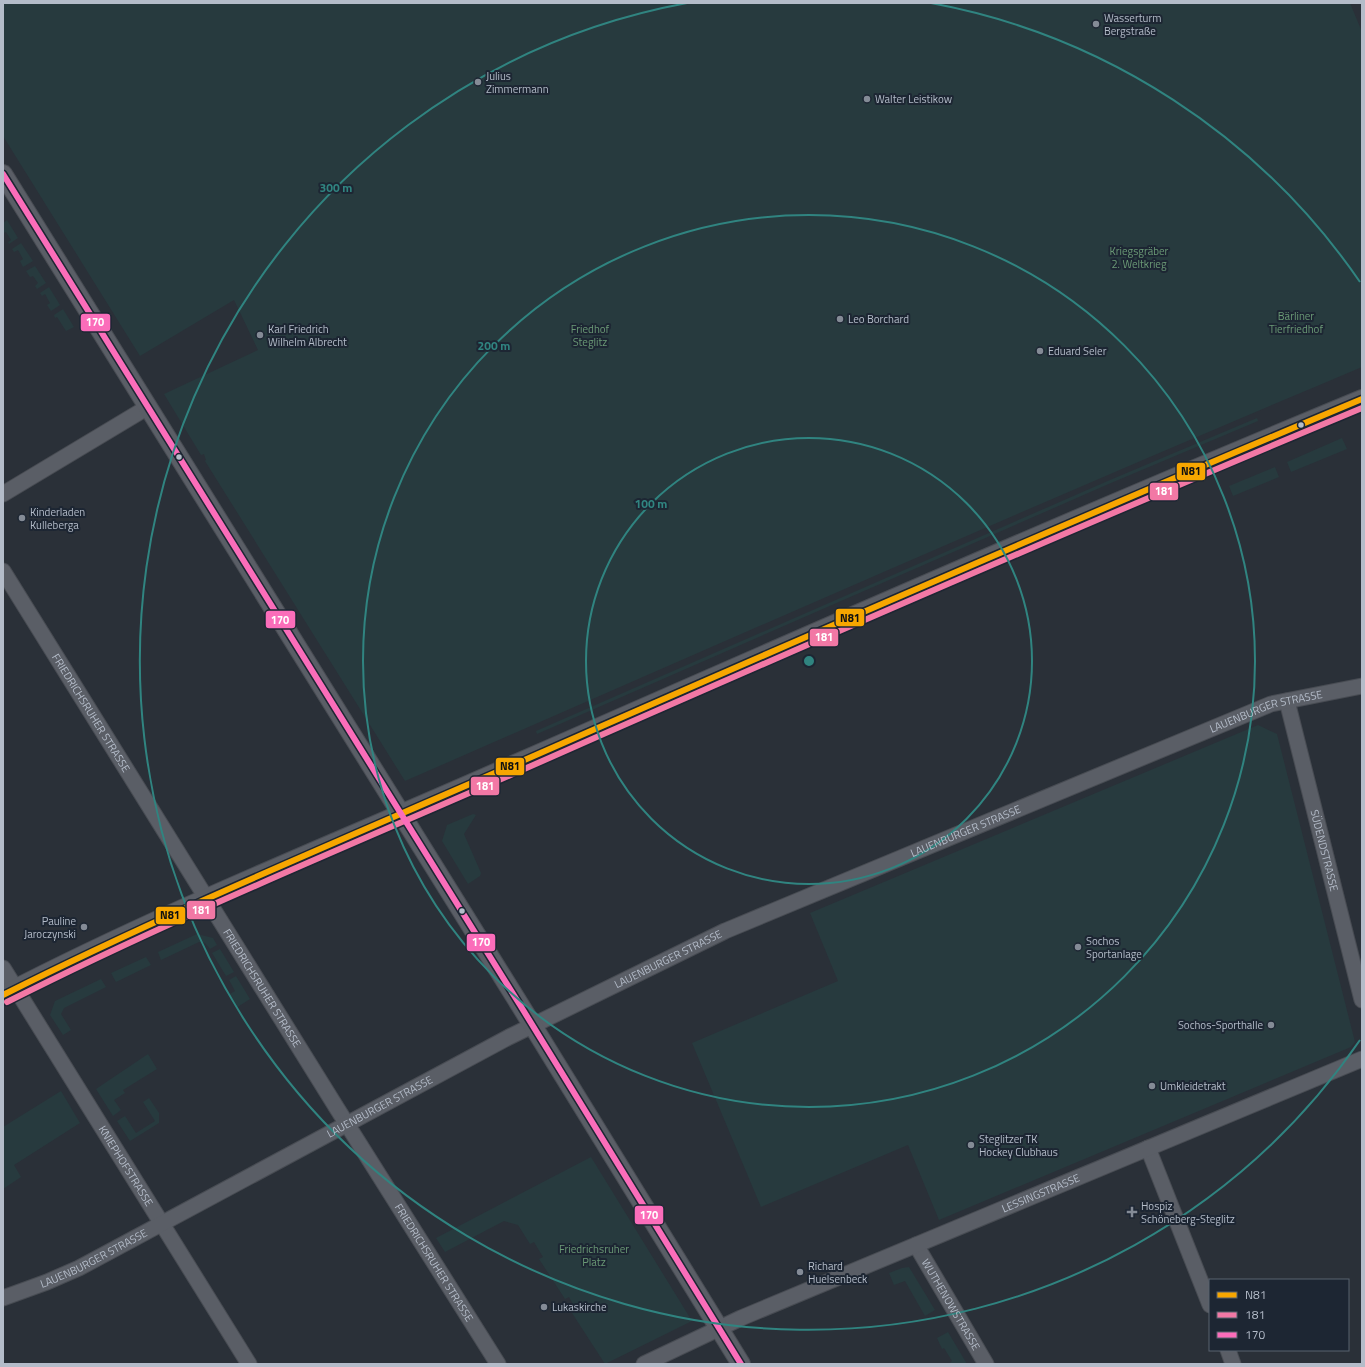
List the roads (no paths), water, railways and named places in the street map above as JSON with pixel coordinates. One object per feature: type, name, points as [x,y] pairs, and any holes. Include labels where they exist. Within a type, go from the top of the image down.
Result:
[{"type":"street","points":[[3,174],[533,1026],[740,1364]]},
{"type":"street","points":[[10,992],[123,935],[206,897],[401,814],[1159,483],[1362,399]]},
{"type":"street","points":[[3,494],[148,407]]},
{"type":"street","name":"FRIEDRICHSRUHER STRASSE","points":[[3,571],[498,1364]]},
{"type":"street","name":"LAUENBURGER STRASSE","points":[[3,1298],[47,1282],[79,1268],[533,1026],[725,931],[1263,707],[1271,704],[1362,686]]},
{"type":"street","name":"SÜDENDSTRASSE","points":[[1287,701],[1362,1000]]},
{"type":"street","name":"KNIEPHOFSTRASSE","points":[[3,968],[10,992],[162,1224],[249,1364]]},
{"type":"street","name":"LESSINGSTRASSE","points":[[644,1364],[719,1328],[1362,1059]]},
{"type":"street","points":[[1148,1148],[1209,1302]]},
{"type":"street","name":"WUTHENOWSTRASSE","points":[[916,1245],[986,1364]]},
{"type":"street","points":[[1228,1351],[1233,1364]]},
{"type":"place","name":"Wasserturm Bergstraße","points":[[1096,24]]},
{"type":"place","name":"Julius Zimmermann","points":[[478,82]]},
{"type":"place","name":"Walter Leistikow","points":[[867,99]]},
{"type":"place","name":"Leo Borchard","points":[[840,319]]},
{"type":"place","name":"Karl Friedrich Wilhelm Albrecht","points":[[260,335]]},
{"type":"place","name":"Eduard Seler","points":[[1040,351]]},
{"type":"place","name":"Kinderladen Kulleberga","points":[[22,518]]},
{"type":"place","name":"Pauline Jaroczynski","points":[[84,927]]},
{"type":"place","name":"Sochos Sportanlage","points":[[1078,947]]},
{"type":"place","name":"Sochos-Sporthalle","points":[[1271,1025]]},
{"type":"place","name":"Umkleidetrakt","points":[[1152,1086]]},
{"type":"place","name":"Steglitzer TK Hockey Clubhaus","points":[[971,1145]]},
{"type":"place","name":"Hospiz Schöneberg-Steglitz","points":[[1132,1212]]},
{"type":"place","name":"Richard Huelsenbeck","points":[[800,1272]]},
{"type":"place","name":"Lukaskirche","points":[[544,1307]]},
{"type":"park label","name":"Kriegsgräber 2. Weltkrieg","points":[[1139,257]]},
{"type":"park label","name":"Bärliner Tierfriedhof","points":[[1296,322]]},
{"type":"park label","name":"Friedhof Steglitz","points":[[590,335]]},
{"type":"park label","name":"Friedrichsruher Platz","points":[[594,1255]]}]
